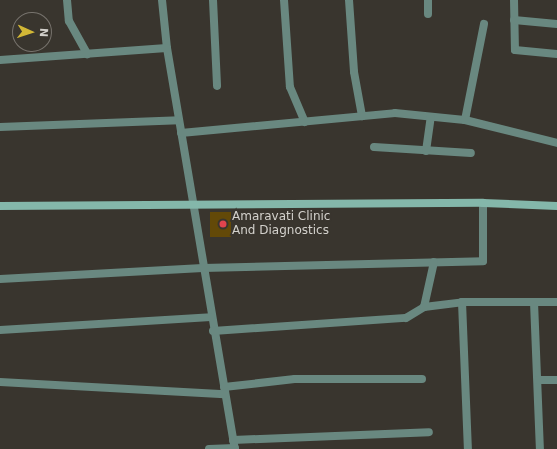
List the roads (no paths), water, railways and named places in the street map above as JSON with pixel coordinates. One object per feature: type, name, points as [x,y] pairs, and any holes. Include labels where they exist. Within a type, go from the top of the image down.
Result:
[{"type":"street","points":[[67,0],[69,21],[87,54]]},
{"type":"street","points":[[162,0],[167,48],[211,316],[235,449],[209,449]]},
{"type":"street","points":[[213,0],[217,86]]},
{"type":"street","points":[[284,0],[290,87],[304,122]]},
{"type":"street","points":[[349,0],[354,72],[362,116]]},
{"type":"street","points":[[428,0],[428,14]]},
{"type":"street","points":[[514,0],[515,50],[557,54]]},
{"type":"street","points":[[514,20],[557,24]]},
{"type":"street","points":[[464,120],[484,24]]},
{"type":"street","points":[[0,60],[167,48]]},
{"type":"street","points":[[181,134],[395,113],[464,120],[557,143]]},
{"type":"street","points":[[426,151],[431,117]]},
{"type":"street","points":[[0,127],[179,120]]},
{"type":"street","points":[[374,147],[472,153]]},
{"type":"street","points":[[0,279],[203,268],[483,261],[483,203]]},
{"type":"street","points":[[0,206],[483,203],[557,206]]},
{"type":"street","points":[[424,307],[434,262]]},
{"type":"street","points":[[462,302],[468,449]]},
{"type":"street","points":[[214,331],[406,318],[424,307],[462,302],[557,302]]},
{"type":"street","points":[[534,302],[540,449]]},
{"type":"street","points":[[0,330],[211,316]]},
{"type":"street","points":[[0,382],[224,390],[295,379],[422,379]]},
{"type":"street","points":[[538,380],[557,380]]},
{"type":"street","points":[[233,440],[429,432]]},
{"type":"place","name":"Amaravati Clinic And Diagnostics","points":[[223,224]]}]
